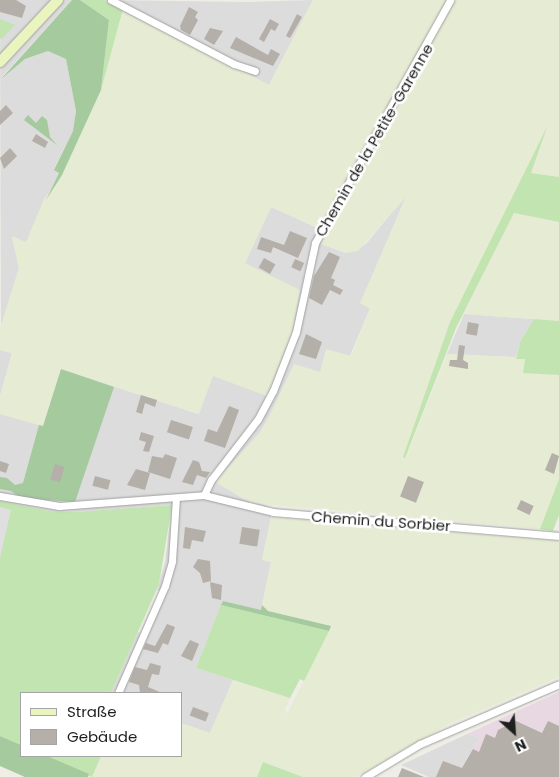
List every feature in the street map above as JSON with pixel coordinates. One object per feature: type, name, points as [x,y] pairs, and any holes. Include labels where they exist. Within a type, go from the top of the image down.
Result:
[{"type":"main road","points":[[0,62],[58,0]]},
{"type":"street","points":[[110,0],[234,64],[255,71]]},
{"type":"street","name":"Chemin de la Petite-Garenne","points":[[204,495],[211,480],[258,420],[273,391],[296,332],[315,243],[450,0]]},
{"type":"street","points":[[0,496],[59,506],[204,495]]},
{"type":"street","name":"Chemin du Sorbier","points":[[204,495],[253,509],[290,514],[559,536]]},
{"type":"street","points":[[118,692],[165,586],[172,561],[176,498]]},
{"type":"street","points":[[365,777],[420,744],[559,684]]},
{"type":"shaded area","points":[[0,0],[72,0],[1,78],[25,59],[48,51],[66,59],[76,111],[73,131],[54,169],[59,173],[26,243],[12,237],[19,268],[1,328]]},
{"type":"shaded area","points":[[104,0],[248,2],[313,0],[269,85]]},
{"type":"shaded area","points":[[407,194],[361,303],[370,308],[350,356],[320,372],[273,410],[259,434],[216,482],[244,499],[268,506],[271,517],[262,560],[271,562],[261,610],[223,601],[196,668],[233,680],[210,733],[182,723],[182,692],[111,692],[138,632],[140,633],[160,591],[157,590],[165,562],[172,505],[75,512],[49,511],[0,501],[0,414],[43,426],[61,369],[198,414],[213,375],[245,263],[271,207],[324,231],[321,244],[346,253],[366,244]]},
{"type":"shaded area","points":[[464,314],[534,319],[520,342],[516,357],[447,354]]},
{"type":"shaded area","points":[[0,350],[12,353],[0,396]]},
{"type":"shaded area","points":[[0,507],[11,510],[0,558]]},
{"type":"shaded area","points":[[559,692],[559,777],[456,777],[479,738],[467,734]]},
{"type":"shaded area","points":[[467,734],[479,738],[456,777],[429,777],[401,765]]},
{"type":"green space","points":[[72,0],[80,0],[109,20],[101,90],[62,175],[46,200],[59,173],[54,170],[73,131],[76,111],[66,59],[48,51],[25,59],[1,79]]},
{"type":"green space","points":[[80,0],[104,0],[123,9],[101,90],[109,20]]},
{"type":"green space","points":[[313,0],[447,0],[318,228],[271,207],[245,263],[300,290],[292,333],[267,396],[213,376],[199,414],[61,369],[43,426],[0,414],[0,396],[12,353],[0,350],[0,328],[19,268],[12,236],[26,242],[44,199],[62,175],[101,90],[123,9],[269,85]]},
{"type":"green space","points":[[454,0],[559,0],[559,177],[531,173],[549,125],[450,322],[406,458],[447,354],[516,357],[525,359],[523,373],[559,375],[559,479],[540,529],[252,503],[215,482],[263,429],[294,364],[320,372],[326,349],[351,356],[370,309],[360,303],[406,197],[358,251],[346,253],[321,244],[321,237],[404,93]]},
{"type":"green space","points":[[0,19],[15,25],[2,39],[0,38]]},
{"type":"green space","points":[[28,115],[36,123],[42,116],[47,120],[50,137],[57,145],[24,120]]},
{"type":"green space","points":[[548,125],[531,173],[559,177],[559,222],[514,213],[456,328],[405,458],[403,457],[450,322]]},
{"type":"green space","points":[[514,213],[559,222],[559,321],[464,314]]},
{"type":"green space","points":[[534,319],[559,321],[559,375],[523,373],[525,359],[516,359],[520,342]]},
{"type":"green space","points":[[61,369],[114,387],[75,502],[21,498],[11,491],[0,489],[0,477],[7,478],[15,485],[23,483],[39,425],[43,426]]},
{"type":"green space","points":[[559,479],[559,515],[553,531],[540,529]]},
{"type":"green space","points":[[0,501],[49,511],[75,512],[172,505],[159,584],[111,692],[20,692],[20,745],[0,736]]},
{"type":"green space","points":[[271,517],[559,541],[559,677],[449,724],[356,777],[303,777],[263,762],[257,777],[92,777],[101,757],[182,757],[182,723],[210,733],[233,680],[290,698],[285,709],[287,714],[331,626],[268,611],[262,605],[271,562],[262,560]]},
{"type":"green space","points":[[223,601],[261,610],[262,605],[268,611],[331,626],[329,631],[221,605]]},
{"type":"green space","points":[[221,605],[329,631],[304,681],[300,679],[290,698],[196,668]]},
{"type":"green space","points":[[0,736],[20,745],[20,757],[49,757],[89,774],[88,777],[25,777],[0,766]]},
{"type":"green space","points":[[49,757],[101,757],[92,777]]},
{"type":"green space","points":[[263,762],[303,777],[257,777]]},
{"type":"building","points":[[0,0],[16,0],[26,6],[22,18],[0,12]]},
{"type":"building","points":[[189,7],[198,12],[195,17],[198,20],[190,35],[181,30],[180,26]]},
{"type":"building","points":[[297,14],[302,17],[290,38],[286,36]]},
{"type":"building","points":[[270,19],[279,24],[275,31],[271,29],[264,42],[259,39]]},
{"type":"building","points":[[210,28],[223,31],[214,45],[204,39]]},
{"type":"building","points":[[236,37],[268,55],[271,49],[280,54],[273,66],[230,48]]},
{"type":"building","points":[[6,105],[13,113],[0,125],[0,111]]},
{"type":"building","points":[[36,134],[48,142],[45,148],[32,141]]},
{"type":"building","points":[[10,148],[17,156],[4,169],[0,158]]},
{"type":"building","points":[[290,231],[307,238],[298,258],[273,247],[271,253],[257,249],[261,237],[284,245]]},
{"type":"building","points":[[329,252],[340,257],[331,278],[335,280],[333,285],[343,290],[340,295],[330,290],[322,305],[309,298],[314,276]]},
{"type":"building","points":[[264,258],[275,264],[270,274],[259,268]]},
{"type":"building","points":[[295,259],[304,263],[300,271],[291,267]]},
{"type":"building","points":[[468,322],[479,324],[477,336],[466,334]]},
{"type":"building","points":[[306,334],[322,342],[316,359],[299,354]]},
{"type":"building","points":[[459,345],[465,346],[463,360],[468,363],[468,369],[449,366],[450,360],[457,360]]},
{"type":"building","points":[[141,395],[157,400],[155,407],[145,403],[142,414],[136,412]]},
{"type":"building","points":[[229,406],[239,410],[225,448],[204,441],[208,429],[217,432]]},
{"type":"building","points":[[171,420],[193,427],[189,439],[167,432]]},
{"type":"building","points":[[141,432],[154,436],[149,452],[143,451],[146,442],[139,440]]},
{"type":"building","points":[[552,453],[559,456],[554,474],[545,470]]},
{"type":"building","points":[[165,454],[177,458],[170,479],[148,472],[152,456],[163,458]]},
{"type":"building","points":[[193,460],[199,462],[202,471],[210,472],[206,478],[197,475],[193,485],[182,482]]},
{"type":"building","points":[[0,461],[9,464],[6,473],[0,471]]},
{"type":"building","points":[[55,464],[65,467],[60,482],[50,479]]},
{"type":"building","points":[[136,469],[150,473],[145,490],[127,485]]},
{"type":"building","points":[[95,476],[110,480],[108,490],[92,486]]},
{"type":"building","points":[[408,476],[424,482],[416,503],[400,497]]},
{"type":"building","points":[[521,500],[534,506],[529,515],[517,509]]},
{"type":"building","points":[[185,527],[206,531],[203,542],[192,540],[190,549],[183,548]]},
{"type":"building","points":[[242,527],[260,530],[257,547],[239,544]]},
{"type":"building","points":[[198,559],[210,561],[211,581],[203,583],[200,573],[193,567]]},
{"type":"building","points":[[210,582],[222,585],[221,600],[212,598]]},
{"type":"building","points":[[167,624],[175,627],[168,645],[163,643],[158,653],[143,649],[146,643],[155,646]]},
{"type":"building","points":[[190,640],[199,644],[192,661],[181,656]]},
{"type":"building","points":[[150,663],[161,666],[159,675],[152,674],[148,687],[160,692],[140,692],[139,685],[129,682],[135,667],[147,670]]},
{"type":"building","points":[[193,707],[209,713],[206,721],[190,715]]},
{"type":"building","points":[[516,721],[542,733],[548,721],[559,726],[559,777],[436,777],[443,761],[462,768],[473,749],[479,752],[486,734],[495,738],[498,730]]},
{"type":"building","points":[[402,768],[424,777],[398,777]]}]
